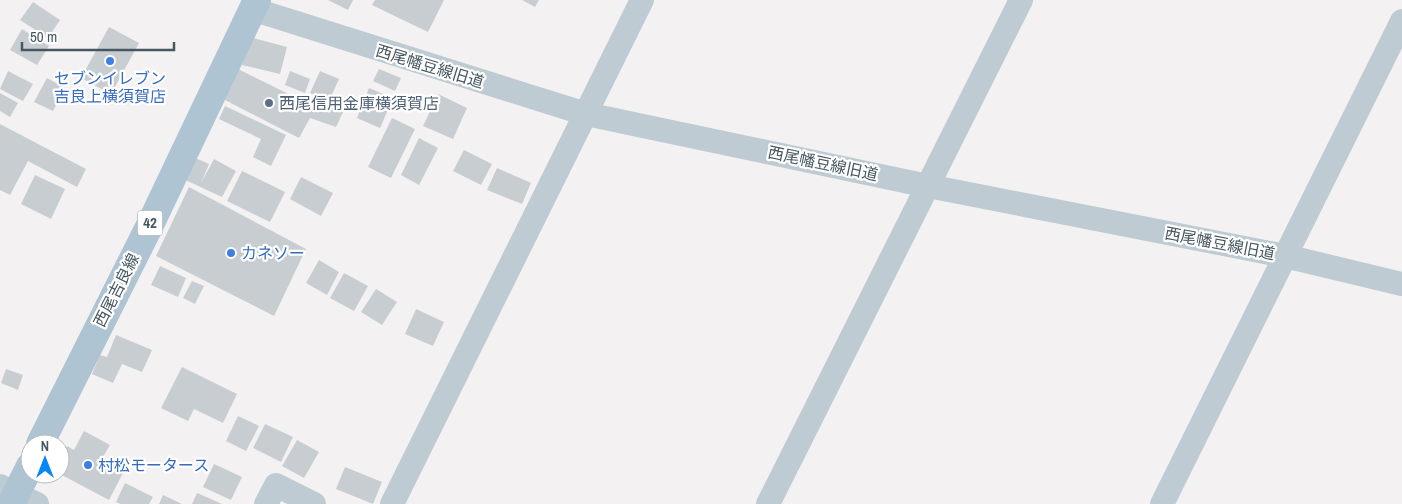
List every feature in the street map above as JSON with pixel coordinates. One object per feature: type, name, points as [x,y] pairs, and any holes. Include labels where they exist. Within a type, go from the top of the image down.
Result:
[{"type":"main road","name":"西尾吉良線","points":[[45,434],[149,227],[248,3]]},
{"type":"main road","points":[[16,497],[22,484]]},
{"type":"street","points":[[392,504],[642,0]]},
{"type":"street","points":[[768,504],[1021,0]]},
{"type":"street","name":"西尾幡豆線旧道","points":[[248,3],[586,114],[928,186],[1285,256],[1402,284]]},
{"type":"street","points":[[1162,504],[1402,21]]},
{"type":"street","points":[[266,504],[276,485],[314,504]]},
{"type":"building","points":[[328,0],[353,0],[348,10]]},
{"type":"building","points":[[375,0],[444,0],[428,32],[372,5]]},
{"type":"building","points":[[522,0],[539,0],[535,7]]},
{"type":"building","points":[[33,2],[60,20],[48,38],[20,20]]},
{"type":"building","name":"セブンイレブン 吉良上横須賀店","points":[[109,27],[139,43],[111,94],[81,78]]},
{"type":"building","points":[[22,29],[49,46],[37,65],[10,50]]},
{"type":"building","points":[[249,37],[287,47],[280,74],[242,65]]},
{"type":"building","name":"西尾信用金庫横須賀店","points":[[238,69],[315,107],[319,99],[344,110],[336,127],[310,118],[299,138],[223,99]]},
{"type":"building","points":[[379,69],[401,78],[395,91],[373,81]]},
{"type":"building","points":[[8,71],[33,84],[23,101],[0,89]]},
{"type":"building","points":[[290,71],[310,79],[305,93],[285,85]]},
{"type":"building","points":[[320,71],[339,79],[329,101],[310,93]]},
{"type":"building","points":[[47,78],[65,88],[53,111],[34,102]]},
{"type":"building","points":[[369,88],[393,98],[380,128],[357,118]]},
{"type":"building","points":[[0,93],[18,103],[10,117],[0,111]]},
{"type":"building","points":[[438,94],[467,108],[453,139],[423,126]]},
{"type":"building","points":[[225,106],[286,135],[271,166],[253,157],[261,139],[219,119]]},
{"type":"building","points":[[392,118],[415,129],[391,178],[368,167]]},
{"type":"building","points":[[0,124],[86,169],[77,187],[28,161],[10,195],[0,190]]},
{"type":"building","points":[[419,138],[438,148],[419,185],[401,175]]},
{"type":"building","points":[[464,150],[492,164],[481,185],[453,171]]},
{"type":"building","points":[[191,156],[209,164],[201,183],[214,159],[236,171],[222,197],[181,178]]},
{"type":"building","points":[[497,168],[531,183],[522,204],[487,190]]},
{"type":"building","points":[[242,171],[285,192],[270,222],[227,201]]},
{"type":"building","points":[[35,175],[65,189],[51,219],[21,204]]},
{"type":"building","points":[[301,177],[333,193],[321,216],[290,199]]},
{"type":"building","name":"カネソー","points":[[189,187],[306,249],[274,316],[156,256]]},
{"type":"building","points":[[319,260],[339,272],[327,295],[306,283]]},
{"type":"building","points":[[160,266],[186,278],[178,297],[151,285]]},
{"type":"building","points":[[344,273],[368,286],[354,311],[330,298]]},
{"type":"building","points":[[192,281],[204,286],[195,304],[183,298]]},
{"type":"building","points":[[376,289],[397,302],[382,325],[361,312]]},
{"type":"building","points":[[416,309],[444,322],[433,346],[405,334]]},
{"type":"building","points":[[116,335],[152,350],[142,372],[122,364],[113,383],[92,374],[100,355],[107,357]]},
{"type":"building","points":[[182,367],[237,394],[223,423],[194,409],[188,421],[161,408]]},
{"type":"building","points":[[6,369],[23,375],[18,390],[1,383]]},
{"type":"building","points":[[238,416],[259,426],[246,451],[226,441]]},
{"type":"building","points":[[265,424],[293,437],[281,462],[253,448]]},
{"type":"building","name":"村松モータース","points":[[84,431],[110,445],[103,457],[125,469],[109,500],[70,479],[70,448],[74,450]]},
{"type":"building","points":[[297,440],[319,452],[304,478],[282,466]]},
{"type":"building","points":[[214,464],[242,477],[231,500],[203,487]]},
{"type":"building","points":[[345,467],[382,482],[373,504],[336,489]]},
{"type":"building","points":[[125,483],[153,497],[149,504],[121,504],[116,502]]},
{"type":"building","points":[[197,493],[222,504],[192,504]]},
{"type":"building","points":[[163,495],[182,504],[159,504]]},
{"type":"place","name":"セブンイレブン 吉良上横須賀店","points":[[110,61]]},
{"type":"place","name":"西尾信用金庫横須賀店","points":[[269,103]]},
{"type":"place","name":"カネソー","points":[[231,253]]},
{"type":"place","name":"村松モータース","points":[[88,465]]}]
